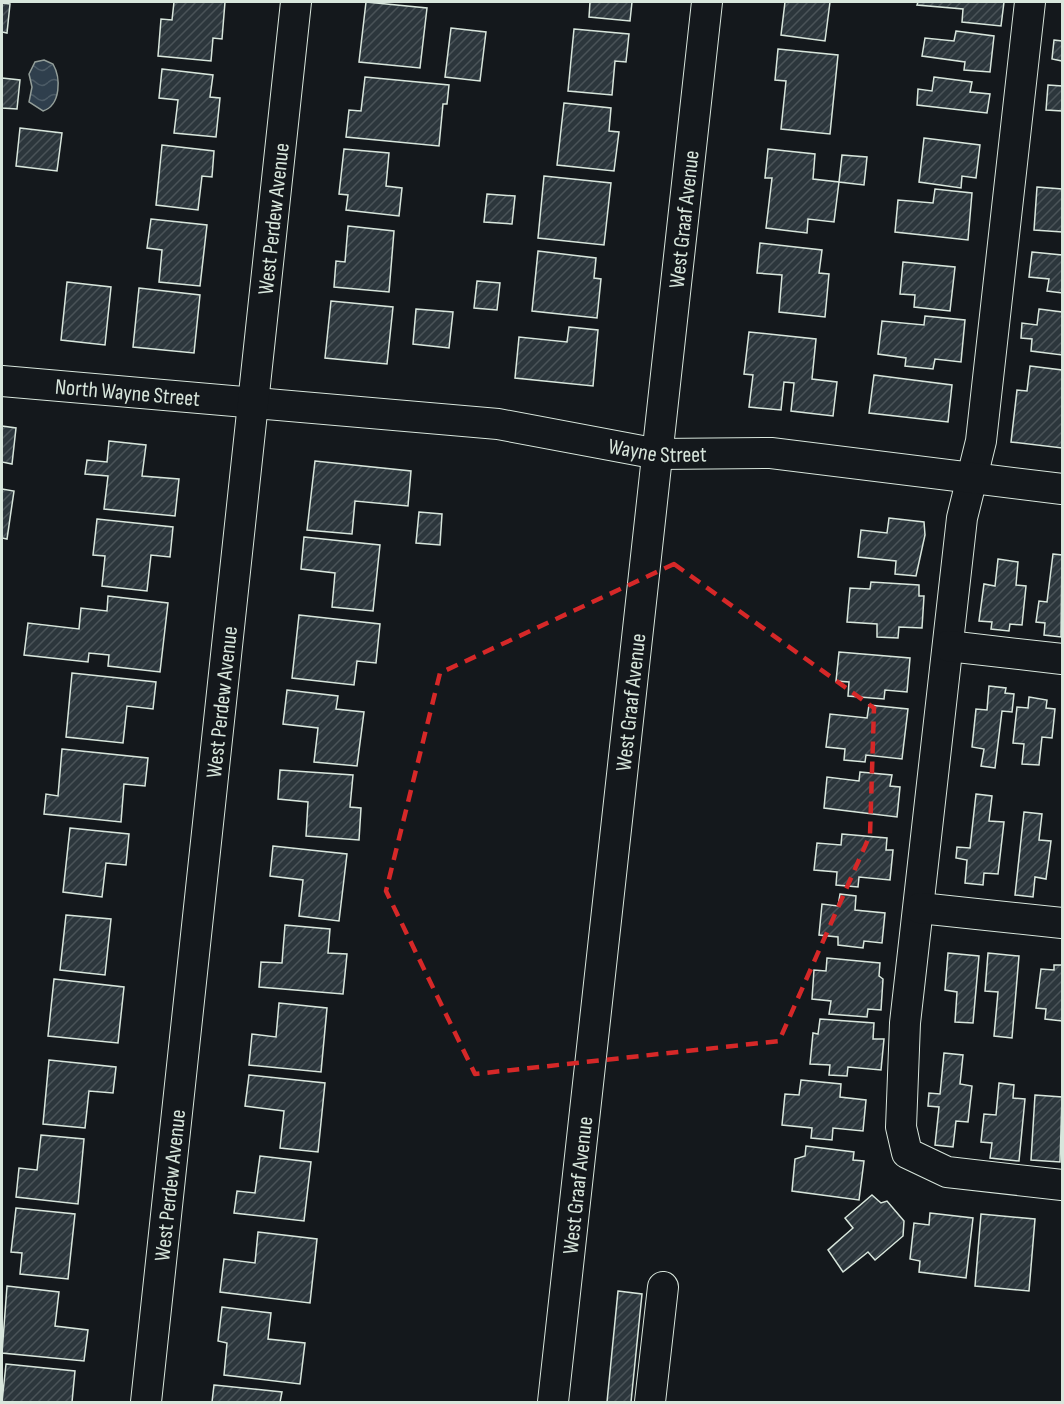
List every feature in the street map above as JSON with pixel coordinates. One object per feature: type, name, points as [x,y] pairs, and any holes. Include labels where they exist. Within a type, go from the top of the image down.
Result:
[{"type":"street","name":"West Perdew Avenue","points":[[146,1402],[296,2]]},
{"type":"street","name":"West Graaf Avenue","points":[[553,1402],[707,2]]},
{"type":"street","points":[[1030,2],[981,441],[962,518],[920,908],[905,1023],[901,1127],[907,1153],[947,1172],[1062,1185]]},
{"type":"street","name":"North Wayne Street","points":[[2,381],[253,403]]},
{"type":"street","name":"Wayne Street","points":[[253,403],[498,423],[658,454],[771,453],[1062,489]]},
{"type":"street","points":[[948,646],[1062,659]]},
{"type":"street","points":[[920,908],[1062,923]]},
{"type":"street","points":[[650,1402],[663,1287]]},
{"type":"highlighted area","points":[[674,564],[874,708],[870,835],[779,1041],[475,1074],[386,891],[440,673]]},
{"type":"water","points":[[44,60],[53,64],[56,70],[58,90],[53,103],[43,111],[29,102],[32,87],[29,74],[35,62]]},
{"type":"building","points":[[174,2],[225,2],[222,39],[213,38],[211,61],[158,56],[161,19],[172,20]]},
{"type":"building","points":[[366,2],[427,8],[420,68],[359,62]]},
{"type":"building","points":[[590,2],[632,2],[630,21],[589,17]]},
{"type":"building","points":[[785,2],[830,2],[825,41],[781,35]]},
{"type":"building","points":[[918,2],[1004,2],[1001,26],[962,22],[963,9],[917,5]]},
{"type":"building","points":[[2,3],[10,4],[7,33],[2,32]]},
{"type":"building","points":[[451,28],[486,32],[480,81],[445,77]]},
{"type":"building","points":[[574,29],[629,34],[626,62],[615,61],[612,95],[568,91]]},
{"type":"building","points":[[956,31],[994,36],[990,72],[964,70],[965,62],[922,56],[925,38],[954,41]]},
{"type":"building","points":[[1054,40],[1062,41],[1062,61],[1052,59]]},
{"type":"building","points":[[778,49],[838,55],[830,134],[781,129],[786,81],[775,80]]},
{"type":"building","points":[[162,69],[213,75],[210,97],[220,98],[216,137],[174,133],[178,100],[159,98]]},
{"type":"building","points":[[365,77],[449,85],[447,104],[443,104],[439,146],[346,137],[349,110],[361,111]]},
{"type":"building","points":[[934,77],[972,82],[970,92],[990,94],[987,113],[917,105],[918,89],[932,91]]},
{"type":"building","points":[[2,78],[20,80],[17,109],[2,108]]},
{"type":"building","points":[[1048,85],[1062,86],[1062,111],[1046,110]]},
{"type":"building","points":[[564,103],[611,108],[609,131],[619,132],[614,171],[557,165]]},
{"type":"building","points":[[20,128],[62,133],[57,171],[16,166]]},
{"type":"building","points":[[924,138],[980,145],[976,178],[962,176],[961,188],[919,182]]},
{"type":"building","points":[[162,145],[214,151],[212,177],[202,176],[198,210],[156,205]]},
{"type":"building","points":[[344,149],[389,153],[386,186],[402,188],[399,216],[346,210],[348,195],[339,194]]},
{"type":"building","points":[[768,149],[815,154],[813,179],[839,182],[834,222],[808,219],[807,233],[766,228],[772,178],[765,178]]},
{"type":"building","points":[[842,155],[867,157],[864,185],[839,182]]},
{"type":"building","points":[[544,176],[611,183],[604,245],[538,238]]},
{"type":"building","points":[[1037,187],[1062,189],[1062,232],[1034,230]]},
{"type":"building","points":[[935,189],[972,193],[968,240],[895,232],[898,200],[933,203]]},
{"type":"building","points":[[487,194],[515,196],[512,224],[484,222]]},
{"type":"building","points":[[151,219],[207,225],[200,286],[159,282],[162,250],[147,248]]},
{"type":"building","points":[[348,226],[394,231],[389,292],[334,287],[336,261],[345,262]]},
{"type":"building","points":[[760,243],[822,250],[819,273],[829,274],[825,317],[779,312],[782,275],[757,273]]},
{"type":"building","points":[[538,251],[596,258],[594,278],[601,279],[597,318],[532,311]]},
{"type":"building","points":[[1032,252],[1062,255],[1062,293],[1047,291],[1049,279],[1029,277]]},
{"type":"building","points":[[903,262],[955,267],[950,311],[914,307],[915,295],[900,294]]},
{"type":"building","points":[[477,281],[500,283],[497,310],[474,308]]},
{"type":"building","points":[[67,282],[111,287],[105,345],[61,340]]},
{"type":"building","points":[[139,288],[200,295],[194,353],[133,347]]},
{"type":"building","points":[[331,301],[393,307],[387,364],[325,358]]},
{"type":"building","points":[[416,309],[453,312],[449,348],[413,344]]},
{"type":"building","points":[[1039,309],[1062,312],[1062,355],[1031,351],[1032,339],[1021,338],[1022,323],[1037,325]]},
{"type":"building","points":[[925,316],[965,320],[961,362],[935,359],[933,369],[905,366],[906,358],[878,354],[882,321],[924,325]]},
{"type":"building","points":[[569,327],[598,330],[593,386],[515,378],[519,337],[567,342]]},
{"type":"building","points":[[749,332],[816,339],[812,379],[837,382],[833,416],[791,411],[794,383],[784,382],[781,410],[749,407],[753,375],[744,374]]},
{"type":"building","points":[[1030,366],[1062,370],[1062,448],[1011,442],[1017,390],[1027,391]]},
{"type":"building","points":[[874,375],[952,385],[948,422],[869,413]]},
{"type":"building","points":[[2,426],[16,428],[12,464],[2,462]]},
{"type":"building","points":[[109,441],[146,445],[142,476],[179,479],[175,516],[104,509],[108,476],[85,474],[87,460],[107,462]]},
{"type":"building","points":[[315,461],[411,471],[408,506],[355,501],[352,534],[307,530]]},
{"type":"building","points":[[2,489],[14,491],[7,539],[2,538]]},
{"type":"building","points":[[419,512],[442,514],[440,545],[416,543]]},
{"type":"building","points":[[889,518],[924,522],[925,535],[916,576],[895,574],[896,561],[858,557],[861,530],[887,533]]},
{"type":"building","points":[[97,519],[173,527],[170,557],[151,555],[147,591],[102,586],[105,556],[93,555]]},
{"type":"building","points":[[304,537],[380,545],[373,611],[332,607],[335,573],[301,569]]},
{"type":"building","points":[[1053,554],[1062,555],[1061,637],[1044,635],[1045,623],[1036,622],[1039,601],[1047,602]]},
{"type":"building","points":[[998,559],[1018,562],[1016,585],[1026,586],[1022,625],[1010,624],[1009,631],[991,629],[992,622],[979,621],[984,584],[995,586]]},
{"type":"building","points":[[871,582],[919,585],[919,596],[924,596],[922,628],[899,627],[898,638],[877,637],[877,624],[847,622],[850,588],[870,589]]},
{"type":"building","points":[[108,596],[168,603],[160,672],[108,666],[109,655],[89,653],[88,662],[24,655],[28,623],[79,629],[81,608],[107,611]]},
{"type":"building","points":[[299,615],[380,624],[376,663],[357,661],[354,685],[292,678]]},
{"type":"building","points":[[839,652],[910,658],[907,692],[885,690],[884,699],[848,696],[849,682],[836,681]]},
{"type":"building","points":[[72,673],[156,682],[153,709],[127,706],[123,743],[66,737]]},
{"type":"building","points":[[989,686],[1006,688],[1005,693],[1014,694],[1012,712],[1002,711],[995,768],[981,766],[984,749],[972,747],[976,709],[987,710]]},
{"type":"building","points":[[287,690],[338,696],[336,709],[364,712],[357,766],[314,762],[318,728],[283,724]]},
{"type":"building","points":[[1029,697],[1047,700],[1046,708],[1055,709],[1052,738],[1042,737],[1039,765],[1022,764],[1024,744],[1013,743],[1017,707],[1028,708]]},
{"type":"building","points":[[869,705],[908,709],[902,759],[866,755],[865,762],[844,760],[845,749],[826,747],[830,714],[867,718]]},
{"type":"building","points":[[62,749],[148,758],[145,786],[124,784],[121,822],[44,814],[46,794],[58,796]]},
{"type":"building","points":[[280,770],[353,775],[350,807],[361,808],[359,840],[306,836],[308,802],[278,799]]},
{"type":"building","points":[[860,772],[892,775],[890,786],[900,787],[897,817],[824,808],[827,777],[859,781]]},
{"type":"building","points":[[976,794],[992,796],[989,821],[1004,822],[998,874],[984,873],[983,885],[965,883],[967,860],[956,858],[957,847],[970,848]]},
{"type":"building","points":[[1024,812],[1042,814],[1039,840],[1051,841],[1046,879],[1035,877],[1033,897],[1015,895]]},
{"type":"building","points":[[70,828],[129,834],[126,865],[106,863],[102,897],[63,892]]},
{"type":"building","points":[[842,834],[887,838],[886,850],[893,850],[890,880],[859,877],[858,887],[836,885],[837,872],[814,870],[817,843],[841,845]]},
{"type":"building","points":[[273,846],[347,854],[339,921],[299,916],[303,880],[270,876]]},
{"type":"building","points":[[840,894],[856,896],[855,910],[885,913],[882,943],[864,941],[863,948],[838,945],[838,937],[819,935],[822,904],[838,906]]},
{"type":"building","points":[[66,915],[111,919],[105,975],[60,970]]},
{"type":"building","points":[[285,925],[330,929],[328,953],[347,954],[343,994],[259,987],[261,962],[282,963]]},
{"type":"building","points":[[948,953],[979,956],[973,1023],[955,1022],[957,992],[945,990]]},
{"type":"building","points":[[988,953],[1019,956],[1012,1038],[994,1036],[998,992],[985,991]]},
{"type":"building","points":[[827,958],[880,963],[879,976],[883,979],[881,1010],[868,1009],[867,1017],[829,1014],[831,1001],[812,999],[814,970],[826,971]]},
{"type":"building","points":[[1054,965],[1062,965],[1062,1021],[1045,1019],[1046,1009],[1036,1008],[1041,969],[1054,970]]},
{"type":"building","points":[[54,979],[124,987],[118,1043],[48,1036]]},
{"type":"building","points":[[279,1003],[327,1008],[321,1072],[249,1065],[252,1034],[276,1037]]},
{"type":"building","points":[[820,1019],[874,1023],[873,1039],[884,1039],[881,1070],[848,1067],[847,1076],[829,1075],[830,1065],[810,1064],[813,1033],[818,1034]]},
{"type":"building","points":[[944,1053],[963,1055],[960,1084],[972,1086],[968,1122],[956,1121],[953,1147],[935,1145],[939,1107],[928,1106],[929,1093],[940,1094]]},
{"type":"building","points":[[49,1060],[116,1067],[113,1093],[89,1091],[85,1128],[43,1124]]},
{"type":"building","points":[[249,1075],[325,1083],[318,1152],[280,1148],[284,1111],[245,1106]]},
{"type":"building","points":[[801,1080],[841,1084],[840,1097],[866,1100],[863,1131],[833,1128],[832,1140],[811,1138],[812,1128],[782,1125],[785,1094],[799,1095]]},
{"type":"building","points":[[999,1083],[1014,1085],[1013,1098],[1025,1099],[1019,1161],[990,1158],[992,1143],[981,1142],[984,1114],[996,1115]]},
{"type":"building","points":[[1035,1095],[1062,1097],[1060,1162],[1031,1160]]},
{"type":"building","points":[[41,1135],[84,1139],[78,1204],[16,1197],[19,1168],[37,1170]]},
{"type":"building","points":[[806,1146],[854,1152],[853,1160],[864,1161],[859,1200],[792,1191],[795,1159],[805,1156]]},
{"type":"building","points":[[260,1156],[311,1162],[304,1221],[234,1213],[237,1191],[255,1193]]},
{"type":"building","points":[[872,1195],[881,1203],[887,1201],[904,1221],[903,1236],[875,1260],[868,1252],[843,1272],[828,1250],[853,1228],[845,1218]]},
{"type":"building","points":[[16,1208],[75,1214],[68,1279],[20,1274],[22,1253],[11,1252]]},
{"type":"building","points":[[930,1213],[973,1218],[966,1278],[919,1272],[920,1261],[910,1259],[914,1223],[929,1225]]},
{"type":"building","points":[[981,1214],[1035,1219],[1029,1291],[975,1286]]},
{"type":"building","points":[[258,1232],[317,1239],[310,1303],[220,1292],[224,1259],[255,1263]]},
{"type":"building","points":[[7,1286],[59,1292],[55,1326],[88,1330],[84,1361],[2,1353]]},
{"type":"building","points":[[618,1291],[642,1294],[631,1402],[607,1402]]},
{"type":"building","points":[[222,1307],[271,1313],[268,1339],[305,1343],[300,1384],[224,1375],[227,1343],[218,1341]]},
{"type":"building","points":[[6,1364],[75,1371],[72,1402],[2,1402]]},
{"type":"building","points":[[214,1385],[282,1392],[280,1402],[212,1402]]}]
